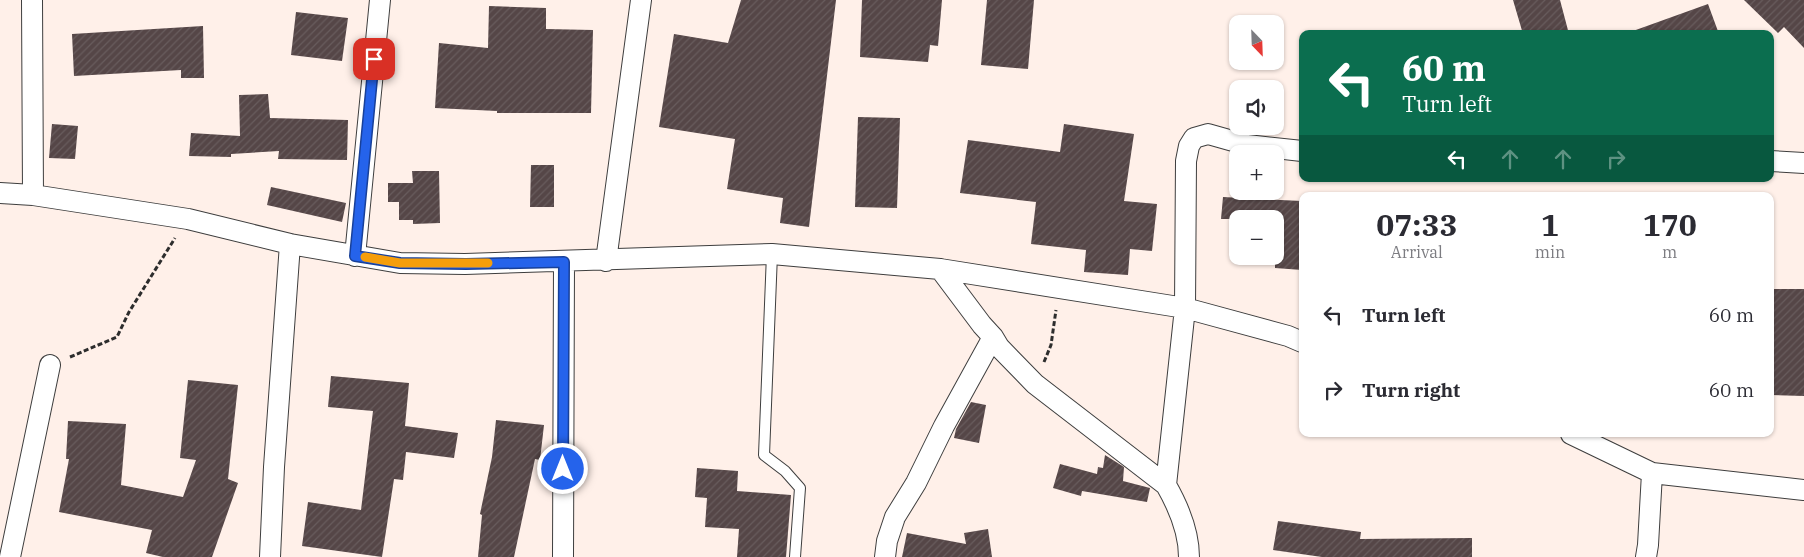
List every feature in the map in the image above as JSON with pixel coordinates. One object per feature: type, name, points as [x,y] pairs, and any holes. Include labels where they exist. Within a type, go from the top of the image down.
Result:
[{"type":"street","points":[[32,0],[33,196]]},
{"type":"street","points":[[355,256],[380,0]]},
{"type":"street","points":[[606,261],[641,0]]},
{"type":"street","points":[[1166,485],[1185,308],[1186,161],[1189,146],[1194,138],[1208,134],[1247,145],[1299,151]]},
{"type":"street","points":[[1774,161],[1804,163]]},
{"type":"street","points":[[0,193],[188,218],[290,244],[400,263],[466,264],[606,261],[772,254],[940,269],[1185,308],[1299,341]]},
{"type":"street","points":[[270,557],[274,467],[290,244]]},
{"type":"street","points":[[563,557],[564,262]]},
{"type":"street","points":[[940,269],[1000,347],[1036,384],[1166,485],[1178,505],[1188,547],[1188,557]]},
{"type":"street","points":[[885,557],[887,541],[895,516],[916,483],[944,426],[993,337]]},
{"type":"street","points":[[10,557],[50,365]]},
{"type":"street","points":[[1577,437],[1652,473],[1804,490]]},
{"type":"street","points":[[1646,557],[1652,473]]},
{"type":"lane","points":[[772,254],[764,455],[785,471],[800,488],[795,557]]},
{"type":"path","points":[[50,365],[117,337],[129,312],[188,218]]},
{"type":"path","points":[[1036,384],[1051,345],[1059,288]]},
{"type":"building","points":[[741,0],[836,0],[809,227],[780,223],[783,198],[727,189],[735,139],[659,127],[674,34],[728,43]]},
{"type":"building","points":[[862,0],[942,0],[938,46],[930,45],[928,62],[860,57]]},
{"type":"building","points":[[987,0],[1034,0],[1028,69],[981,65]]},
{"type":"building","points":[[1513,0],[1560,0],[1568,30],[1522,30]]},
{"type":"building","points":[[1744,0],[1804,0],[1804,48],[1784,27],[1778,33]]},
{"type":"building","points":[[1708,4],[1718,30],[1636,30]]},
{"type":"building","points":[[489,6],[546,8],[546,29],[593,30],[591,113],[497,113],[497,111],[435,108],[439,43],[488,48]]},
{"type":"building","points":[[296,12],[348,18],[342,61],[291,55]]},
{"type":"building","points":[[203,26],[204,78],[181,78],[181,70],[74,76],[72,34]]},
{"type":"building","points":[[268,94],[270,118],[348,120],[347,160],[278,159],[279,151],[231,154],[231,157],[189,156],[191,133],[240,136],[239,95]]},
{"type":"building","points":[[858,117],[900,118],[897,208],[855,207]]},
{"type":"building","points":[[52,124],[78,126],[75,159],[49,158]]},
{"type":"building","points":[[1064,124],[1134,134],[1124,201],[1157,204],[1152,251],[1130,249],[1128,275],[1084,272],[1086,250],[1031,244],[1036,202],[960,193],[968,140],[1060,152]]},
{"type":"building","points":[[531,165],[554,165],[554,207],[530,207]]},
{"type":"building","points":[[412,171],[439,171],[440,223],[413,224],[413,220],[399,220],[399,202],[388,202],[388,183],[413,183]]},
{"type":"building","points":[[271,187],[346,203],[342,222],[267,205]]},
{"type":"building","points":[[1223,197],[1229,197],[1229,200],[1299,201],[1299,270],[1275,268],[1275,265],[1284,265],[1284,210],[1229,210],[1229,219],[1221,219]]},
{"type":"building","points":[[1774,289],[1804,289],[1804,396],[1774,395]]},
{"type":"building","points":[[331,376],[409,383],[405,426],[458,433],[454,458],[406,452],[403,480],[394,479],[382,557],[302,546],[308,502],[361,510],[373,411],[328,407]]},
{"type":"building","points":[[188,380],[238,385],[228,479],[238,483],[212,557],[163,557],[146,553],[152,530],[59,512],[69,459],[66,459],[68,421],[126,424],[121,485],[183,497],[196,460],[180,458]]},
{"type":"building","points":[[971,402],[986,405],[979,443],[954,438],[956,429]]},
{"type":"building","points":[[496,420],[544,425],[540,460],[535,459],[514,557],[478,557],[482,515],[480,514],[492,457]]},
{"type":"building","points":[[1105,455],[1124,467],[1123,481],[1150,488],[1147,502],[1082,491],[1081,496],[1053,488],[1060,464],[1097,474],[1098,467],[1103,468]]},
{"type":"building","points":[[697,468],[738,471],[737,491],[791,495],[786,557],[737,557],[739,529],[705,527],[707,498],[695,497]]},
{"type":"building","points":[[1278,521],[1361,532],[1360,539],[1472,538],[1472,557],[1322,557],[1273,550]]},
{"type":"building","points":[[988,529],[992,557],[902,557],[907,533],[966,544],[964,533]]},
{"type":"slow traffic","points":[[365,257],[400,263],[488,263]]},
{"type":"route","points":[[374,59],[355,256],[400,263],[564,262],[563,469]]}]
